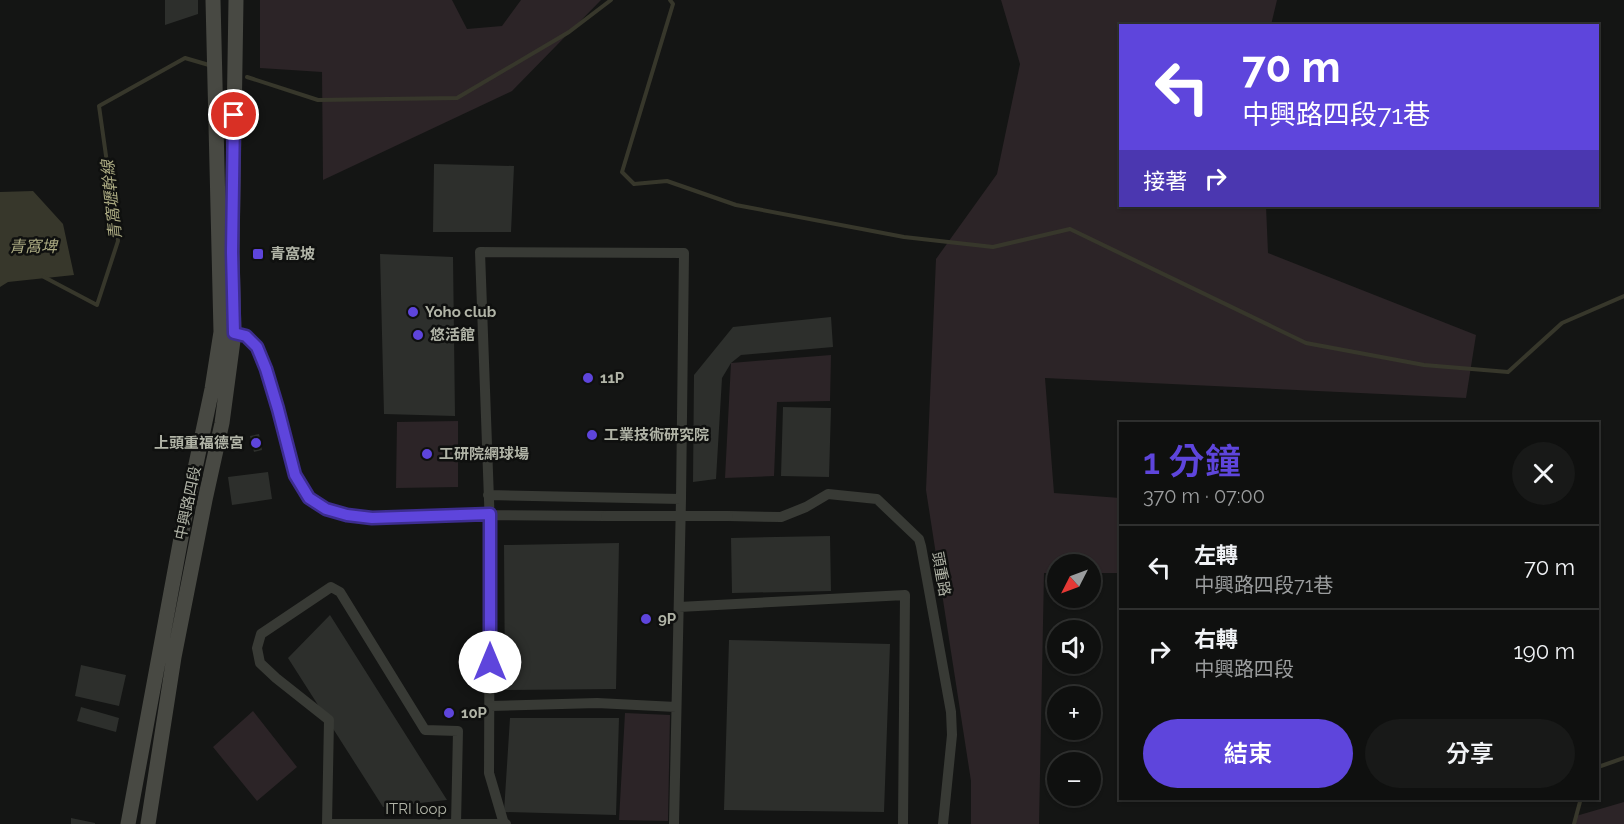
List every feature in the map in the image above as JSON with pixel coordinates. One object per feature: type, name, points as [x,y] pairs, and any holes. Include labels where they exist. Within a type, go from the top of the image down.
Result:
[{"type":"main road","name":"中興路四段","points":[[128,824],[182,533],[212,389],[227,333],[213,0]]},
{"type":"main road","name":"中興路四段","points":[[148,824],[174,657],[222,423],[232,252],[236,0]]},
{"type":"street","points":[[505,824],[489,774],[490,514],[480,252],[684,253],[674,824]]},
{"type":"street","name":"頭重路","points":[[227,333],[246,336],[257,347],[278,409],[295,475],[309,498],[326,509],[347,515],[372,518],[490,514],[781,517],[806,507],[828,494],[877,499],[907,526],[919,539],[921,546],[951,712],[952,735],[943,824]]},
{"type":"street","points":[[488,495],[681,499]]},
{"type":"street","points":[[327,824],[330,720],[260,663],[257,648],[261,634],[331,587],[340,592],[425,730],[458,731],[456,824]]},
{"type":"street","points":[[679,607],[905,595],[903,824]]},
{"type":"street","points":[[490,706],[597,703],[676,707]]},
{"type":"street","name":"ITRI loop","points":[[327,824],[505,824]]},
{"type":"shaded area","points":[[260,0],[452,0],[467,29],[502,26],[521,0],[601,0],[512,91],[323,180],[322,72],[260,68]]},
{"type":"shaded area","points":[[1001,0],[1277,0],[1271,24],[1119,24],[1119,207],[1266,207],[1268,253],[1476,335],[1466,398],[1045,378],[1054,493],[1119,498],[1119,573],[1101,573],[1101,554],[1047,554],[1047,573],[1044,573],[1039,824],[971,824],[971,781],[926,490],[936,259],[997,174],[1020,64]]},
{"type":"shaded area","points":[[831,355],[830,401],[777,402],[774,476],[725,478],[731,363]]},
{"type":"shaded area","name":"工研院網球場","points":[[458,421],[458,487],[396,488],[397,422]]},
{"type":"shaded area","points":[[253,711],[297,767],[257,801],[213,747]]},
{"type":"shaded area","points":[[625,713],[670,715],[668,821],[619,820]]},
{"type":"shaded area","points":[[1624,802],[1624,824],[1573,824],[1576,816]]},
{"type":"water","name":"青窩埤","points":[[33,191],[63,224],[74,275],[8,282],[0,287],[0,192]]},
{"type":"building","points":[[165,0],[198,0],[198,14],[165,25]]},
{"type":"building","points":[[434,164],[514,166],[511,232],[433,232]]},
{"type":"building","name":"悠活館","points":[[380,254],[453,257],[455,416],[384,414]]},
{"type":"building","points":[[831,317],[833,347],[741,355],[731,363],[722,378],[716,479],[693,482],[694,375],[733,327]]},
{"type":"building","points":[[783,407],[831,408],[829,477],[781,476]]},
{"type":"building","name":"上頭重福德宮","points":[[259,434],[262,450],[254,452],[250,436]]},
{"type":"building","points":[[268,472],[272,499],[232,505],[228,477]]},
{"type":"building","points":[[830,536],[831,591],[732,593],[731,538]]},
{"type":"building","points":[[619,543],[616,689],[505,690],[504,545]]},
{"type":"building","points":[[330,615],[447,800],[383,807],[288,658]]},
{"type":"building","points":[[729,640],[890,644],[884,812],[724,810]]},
{"type":"building","points":[[81,665],[126,675],[119,706],[75,696]]},
{"type":"building","points":[[81,707],[119,718],[116,732],[77,721]]},
{"type":"building","points":[[510,718],[619,718],[616,815],[504,812]]},
{"type":"building","points":[[71,818],[95,823],[95,824],[71,824]]},
{"type":"waterway","name":"青窩壢幹線","points":[[247,77],[318,100],[457,98],[569,32],[611,0]]},
{"type":"waterway","points":[[670,0],[673,4],[622,172],[634,184],[667,181],[736,205],[904,237],[993,247],[1070,229],[1306,343],[1424,365],[1508,372],[1562,323],[1624,296]]},
{"type":"waterway","name":"青窩壢幹線","points":[[44,277],[97,305],[118,241],[99,106],[185,58],[209,65]]},
{"type":"waterway","points":[[1599,767],[1624,758]]},
{"type":"waterway","points":[[1574,824],[1580,800]]},
{"type":"place","name":"青窩坡","points":[[258,254]]},
{"type":"place","name":"Yoho club","points":[[413,312]]},
{"type":"place","name":"悠活館","points":[[418,335]]},
{"type":"place","name":"11P","points":[[588,378]]},
{"type":"place","name":"工業技術研究院","points":[[592,435]]},
{"type":"place","name":"上頭重福德宮","points":[[256,443]]},
{"type":"place","name":"工研院網球場","points":[[427,454]]},
{"type":"place","name":"9P","points":[[646,619]]},
{"type":"place","name":"10P","points":[[449,713]]},
{"type":"route","points":[[234,115],[232,252],[234,333],[246,336],[257,347],[278,409],[295,475],[309,498],[326,509],[347,515],[372,518],[490,514],[490,662]]}]
